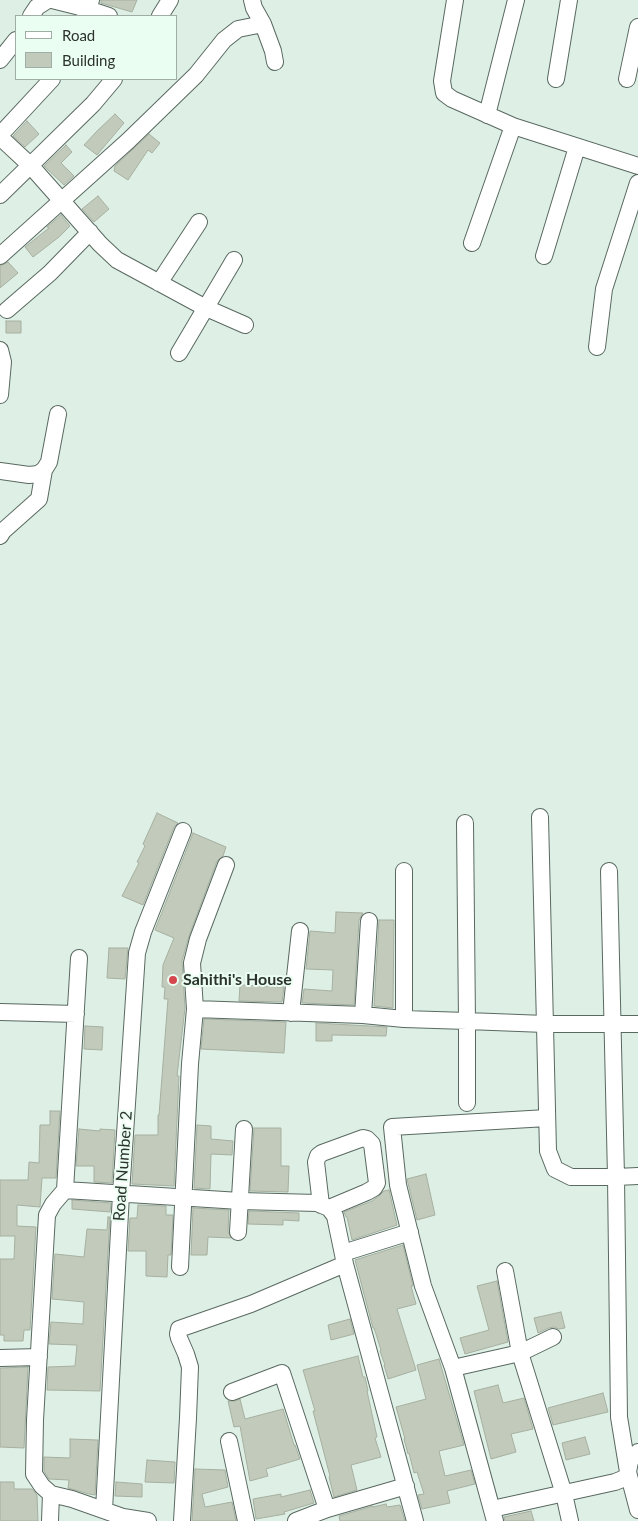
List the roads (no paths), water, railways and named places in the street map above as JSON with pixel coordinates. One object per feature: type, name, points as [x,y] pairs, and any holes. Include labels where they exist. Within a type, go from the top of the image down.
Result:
[{"type":"street","points":[[32,15],[37,6],[48,0]]},
{"type":"street","points":[[52,0],[88,8],[106,15]]},
{"type":"street","points":[[161,15],[170,0]]},
{"type":"street","points":[[252,0],[254,8],[263,24],[275,62]]},
{"type":"street","points":[[455,0],[442,80],[444,94],[513,126],[638,166]]},
{"type":"street","points":[[487,115],[516,0]]},
{"type":"street","points":[[556,79],[569,0]]},
{"type":"street","points":[[0,256],[100,167],[196,75],[224,40],[238,29],[263,24]]},
{"type":"street","points":[[627,79],[638,27]]},
{"type":"street","points":[[0,60],[15,41]]},
{"type":"street","points":[[51,80],[0,136],[30,165],[117,260],[206,308],[245,325]]},
{"type":"street","points":[[0,195],[93,104],[113,80]]},
{"type":"street","points":[[472,243],[513,126]]},
{"type":"street","points":[[544,256],[577,147]]},
{"type":"street","points":[[597,347],[604,289],[638,183]]},
{"type":"street","points":[[159,282],[198,222]]},
{"type":"street","points":[[7,310],[50,273],[90,232]]},
{"type":"street","points":[[179,353],[234,260]]},
{"type":"street","points":[[0,350],[3,362],[0,395]]},
{"type":"street","points":[[0,536],[3,531],[40,499],[44,470],[49,462],[58,414]]},
{"type":"street","points":[[0,471],[28,475],[38,474],[44,470]]},
{"type":"street","points":[[540,817],[548,1151],[555,1169],[570,1176],[638,1176]]},
{"type":"street","points":[[465,823],[467,1103]]},
{"type":"street","name":"Road Number 2","points":[[104,1510],[121,1194],[137,953],[143,932],[183,831]]},
{"type":"street","points":[[180,1268],[190,1064],[195,1009],[192,963],[198,940],[226,865]]},
{"type":"street","points":[[404,871],[404,1019]]},
{"type":"street","points":[[609,871],[619,1417],[628,1472],[638,1510]]},
{"type":"street","points":[[363,1014],[369,921]]},
{"type":"street","points":[[291,1013],[300,931]]},
{"type":"street","points":[[79,958],[65,1190],[53,1204],[47,1215],[35,1420],[34,1474],[42,1486],[51,1494],[104,1510],[123,1519],[148,1521]]},
{"type":"street","points":[[195,1009],[363,1014],[404,1019],[545,1024],[638,1024]]},
{"type":"street","points":[[0,1012],[76,1014]]},
{"type":"street","points":[[547,1118],[392,1127],[398,1185],[424,1286],[453,1368],[493,1515],[625,1478],[630,1460],[638,1452]]},
{"type":"street","points":[[238,1232],[244,1129]]},
{"type":"street","points":[[65,1190],[240,1201],[317,1203],[335,1216],[344,1259],[415,1521]]},
{"type":"street","points":[[182,1521],[190,1367],[179,1338],[180,1329],[251,1304],[344,1259],[410,1232]]},
{"type":"street","points":[[505,1271],[520,1353],[564,1494],[570,1521]]},
{"type":"street","points":[[453,1368],[520,1353],[553,1337]]},
{"type":"street","points":[[0,1358],[39,1357]]},
{"type":"street","points":[[232,1392],[282,1373],[327,1509]]},
{"type":"street","points":[[229,1441],[246,1521]]},
{"type":"street","points":[[296,1521],[327,1509],[406,1486]]},
{"type":"street","points":[[50,1521],[51,1494]]},
{"type":"place","name":"Sahithi's House","points":[[173,980]]}]
